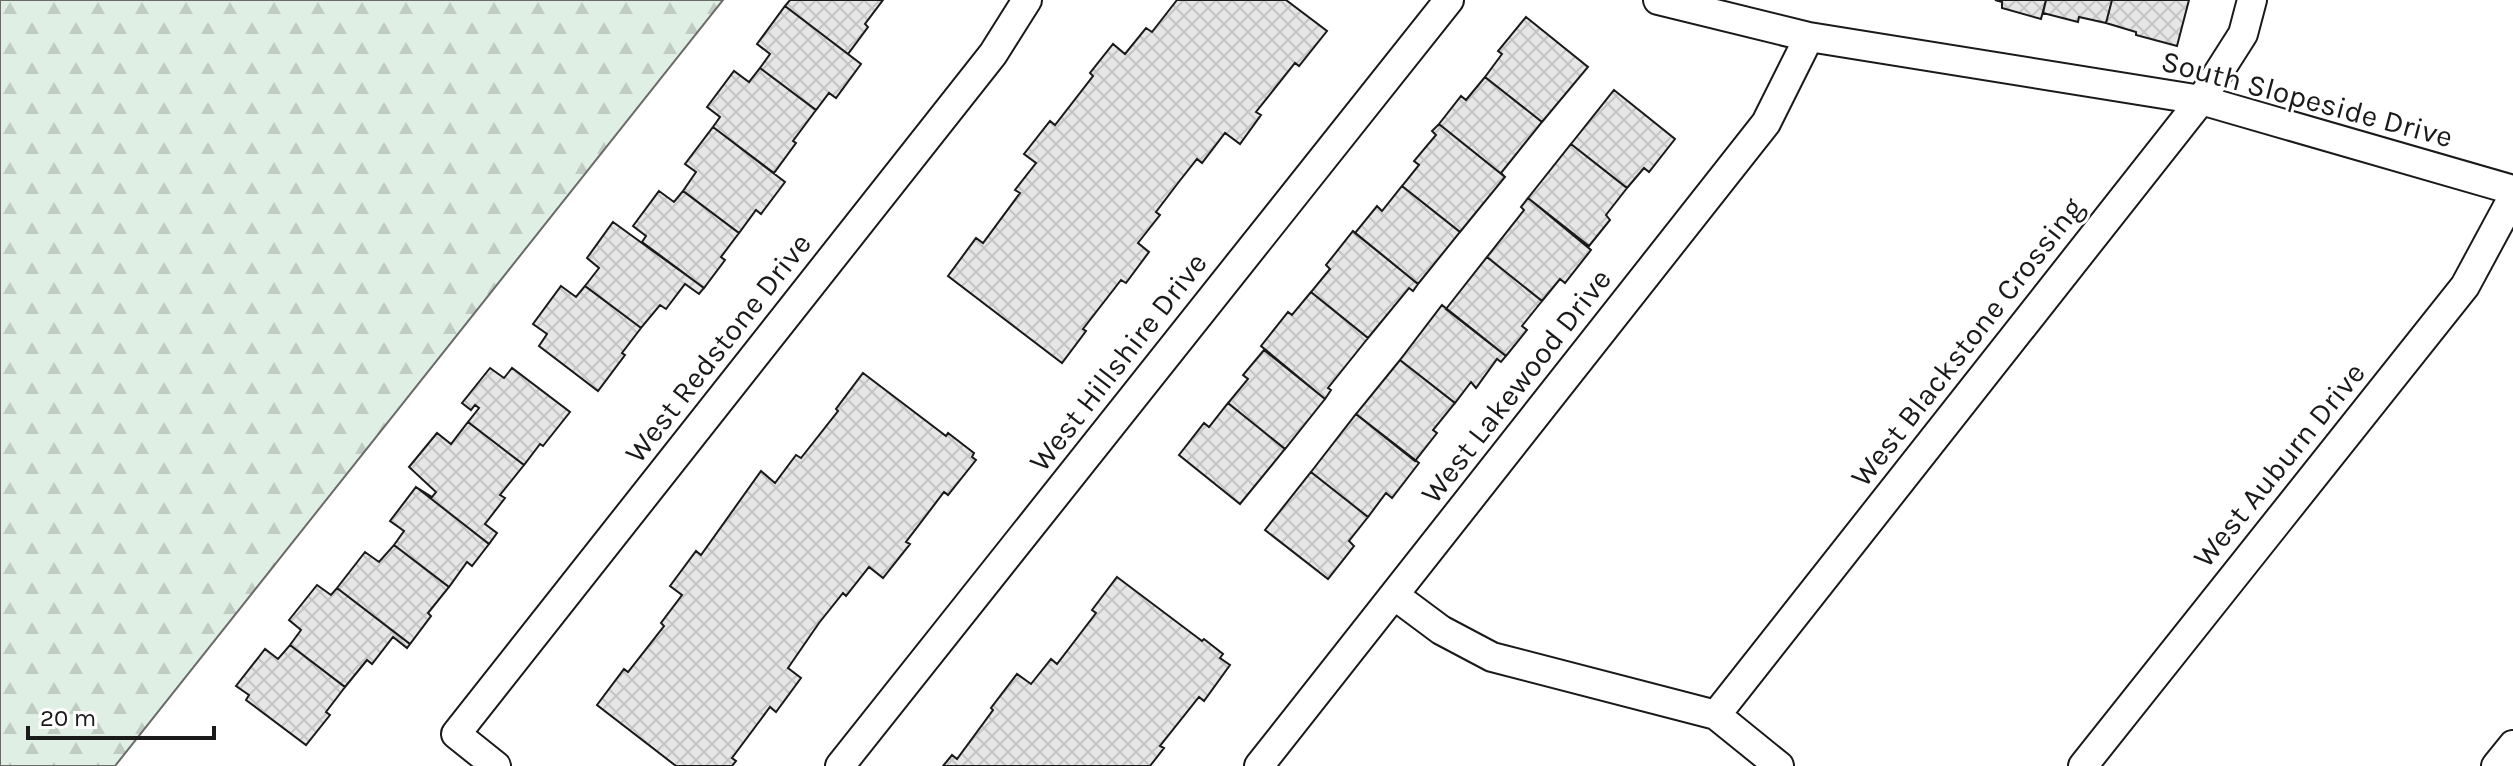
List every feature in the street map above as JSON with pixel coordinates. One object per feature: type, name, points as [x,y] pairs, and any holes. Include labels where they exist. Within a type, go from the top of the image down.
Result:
[{"type":"lane","name":"West Redstone Drive","points":[[496,766],[456,734],[993,54],[1027,0]]},
{"type":"lane","name":"West Hillshire Drive","points":[[840,766],[1449,0]]},
{"type":"lane","name":"South Slopeside Drive","points":[[1658,0],[1809,37],[2201,100],[2513,190]]},
{"type":"lane","name":"West Blackstone Crossing","points":[[1716,715],[2201,100],[2243,34],[2252,0]]},
{"type":"lane","name":"West Lakewood Drive","points":[[1259,766],[1766,123],[1809,37]]},
{"type":"lane","name":"West Auburn Drive","points":[[2083,766],[2465,286],[2513,197]]},
{"type":"lane","points":[[1394,595],[1441,630],[1492,657],[1716,715],[1779,766]]},
{"type":"lane","points":[[2496,766],[2513,745]]},
{"type":"green space","points":[[0,0],[723,0],[115,766],[0,766]]},
{"type":"building","points":[[790,0],[883,0],[848,54],[785,6]]},
{"type":"building","points":[[1177,0],[1286,0],[1327,31],[1299,66],[1295,63],[1256,112],[1261,115],[1240,144],[1225,133],[1202,163],[1197,159],[1156,212],[1160,215],[1138,243],[1149,252],[1126,283],[1121,280],[1083,329],[1086,331],[1062,363],[948,276],[976,238],[983,243],[1020,193],[1015,190],[1036,163],[1024,154],[1050,121],[1055,125],[1113,44],[1125,54],[1146,28],[1152,32]]},
{"type":"building","points":[[1995,0],[2046,0],[2041,19],[2002,8],[2002,2]]},
{"type":"building","points":[[2046,0],[2112,0],[2106,23],[2079,17],[2078,22],[2043,13]]},
{"type":"building","points":[[2112,0],[2189,0],[2177,46],[2106,23]]},
{"type":"building","points":[[785,6],[861,64],[836,98],[829,93],[816,110],[760,68],[770,54],[757,44]]},
{"type":"building","points":[[1526,17],[1588,67],[1542,122],[1485,77],[1502,54],[1498,51]]},
{"type":"building","points":[[760,68],[816,110],[774,173],[713,127],[720,117],[707,107],[734,71],[749,82]]},
{"type":"building","points":[[1485,77],[1542,122],[1501,173],[1505,177],[1439,124],[1461,96],[1466,100]]},
{"type":"building","points":[[1614,90],[1675,139],[1649,172],[1644,168],[1627,188],[1571,144]]},
{"type":"building","points":[[1439,124],[1505,177],[1460,232],[1402,186],[1419,165],[1414,161],[1436,135],[1432,131]]},
{"type":"building","points":[[713,127],[785,182],[761,214],[756,210],[739,233],[683,191],[696,172],[685,164]]},
{"type":"building","points":[[1571,144],[1627,188],[1606,215],[1610,220],[1589,246],[1528,198]]},
{"type":"building","points":[[1402,186],[1460,232],[1418,284],[1355,233],[1377,206],[1382,211]]},
{"type":"building","points":[[659,191],[674,202],[683,191],[739,233],[721,257],[725,260],[704,288],[642,242],[646,236],[633,226]]},
{"type":"building","points":[[1528,198],[1591,250],[1565,283],[1560,279],[1542,301],[1487,257],[1524,210],[1521,207]]},
{"type":"building","points":[[613,222],[704,288],[699,294],[685,284],[666,309],[660,305],[641,328],[585,286],[599,268],[587,258]]},
{"type":"building","points":[[1353,231],[1418,284],[1413,291],[1409,288],[1368,338],[1311,292],[1330,269],[1326,265]]},
{"type":"building","points":[[1487,257],[1542,301],[1522,326],[1527,330],[1506,356],[1446,309]]},
{"type":"building","points":[[561,286],[576,297],[585,286],[641,328],[598,391],[539,346],[547,334],[533,324]]},
{"type":"building","points":[[1311,292],[1368,338],[1328,388],[1331,390],[1325,399],[1261,346],[1288,312],[1292,315]]},
{"type":"building","points":[[1442,305],[1506,356],[1501,362],[1497,359],[1476,388],[1471,382],[1455,403],[1400,360]]},
{"type":"building","points":[[1264,350],[1325,399],[1285,449],[1228,403],[1248,379],[1243,375]]},
{"type":"building","points":[[1400,360],[1455,403],[1433,430],[1437,433],[1415,461],[1356,414]]},
{"type":"building","points":[[490,368],[504,378],[512,368],[570,412],[524,465],[468,422],[479,408],[475,405],[471,410],[462,403]]},
{"type":"building","points":[[863,373],[946,436],[948,433],[974,453],[972,457],[976,460],[948,495],[944,492],[883,578],[869,567],[819,623],[788,668],[801,678],[776,712],[770,707],[732,758],[736,761],[732,766],[676,766],[597,705],[624,669],[628,672],[664,626],[661,623],[682,595],[670,586],[696,551],[701,555],[761,471],[775,483],[796,455],[801,458]]},
{"type":"building","points":[[1228,403],[1285,449],[1240,504],[1179,455],[1204,423],[1209,427]]},
{"type":"building","points":[[1356,414],[1419,463],[1392,498],[1386,493],[1368,517],[1311,472]]},
{"type":"building","points":[[468,422],[524,465],[500,495],[505,498],[485,524],[497,533],[489,544],[416,487],[432,497],[436,492],[409,467],[437,433],[451,444]]},
{"type":"building","points":[[1311,472],[1368,517],[1349,541],[1354,546],[1328,579],[1265,530]]},
{"type":"building","points":[[416,487],[489,544],[472,566],[467,562],[449,587],[394,545],[404,531],[390,521]]},
{"type":"building","points":[[394,545],[449,587],[428,613],[431,616],[410,644],[337,588],[365,552],[379,562]]},
{"type":"building","points":[[1117,577],[1202,641],[1204,639],[1223,654],[1220,658],[1230,665],[1204,701],[1199,697],[1160,746],[1164,748],[1150,766],[943,766],[952,755],[957,759],[1017,674],[1031,684],[1051,659],[1057,664],[1096,613],[1092,610]]},
{"type":"building","points":[[317,585],[331,595],[337,588],[410,644],[407,648],[393,637],[372,664],[367,660],[345,687],[290,645],[301,630],[289,620]]},
{"type":"building","points":[[290,645],[345,687],[326,712],[330,715],[306,745],[246,700],[249,695],[236,686],[265,649],[278,659]]}]
